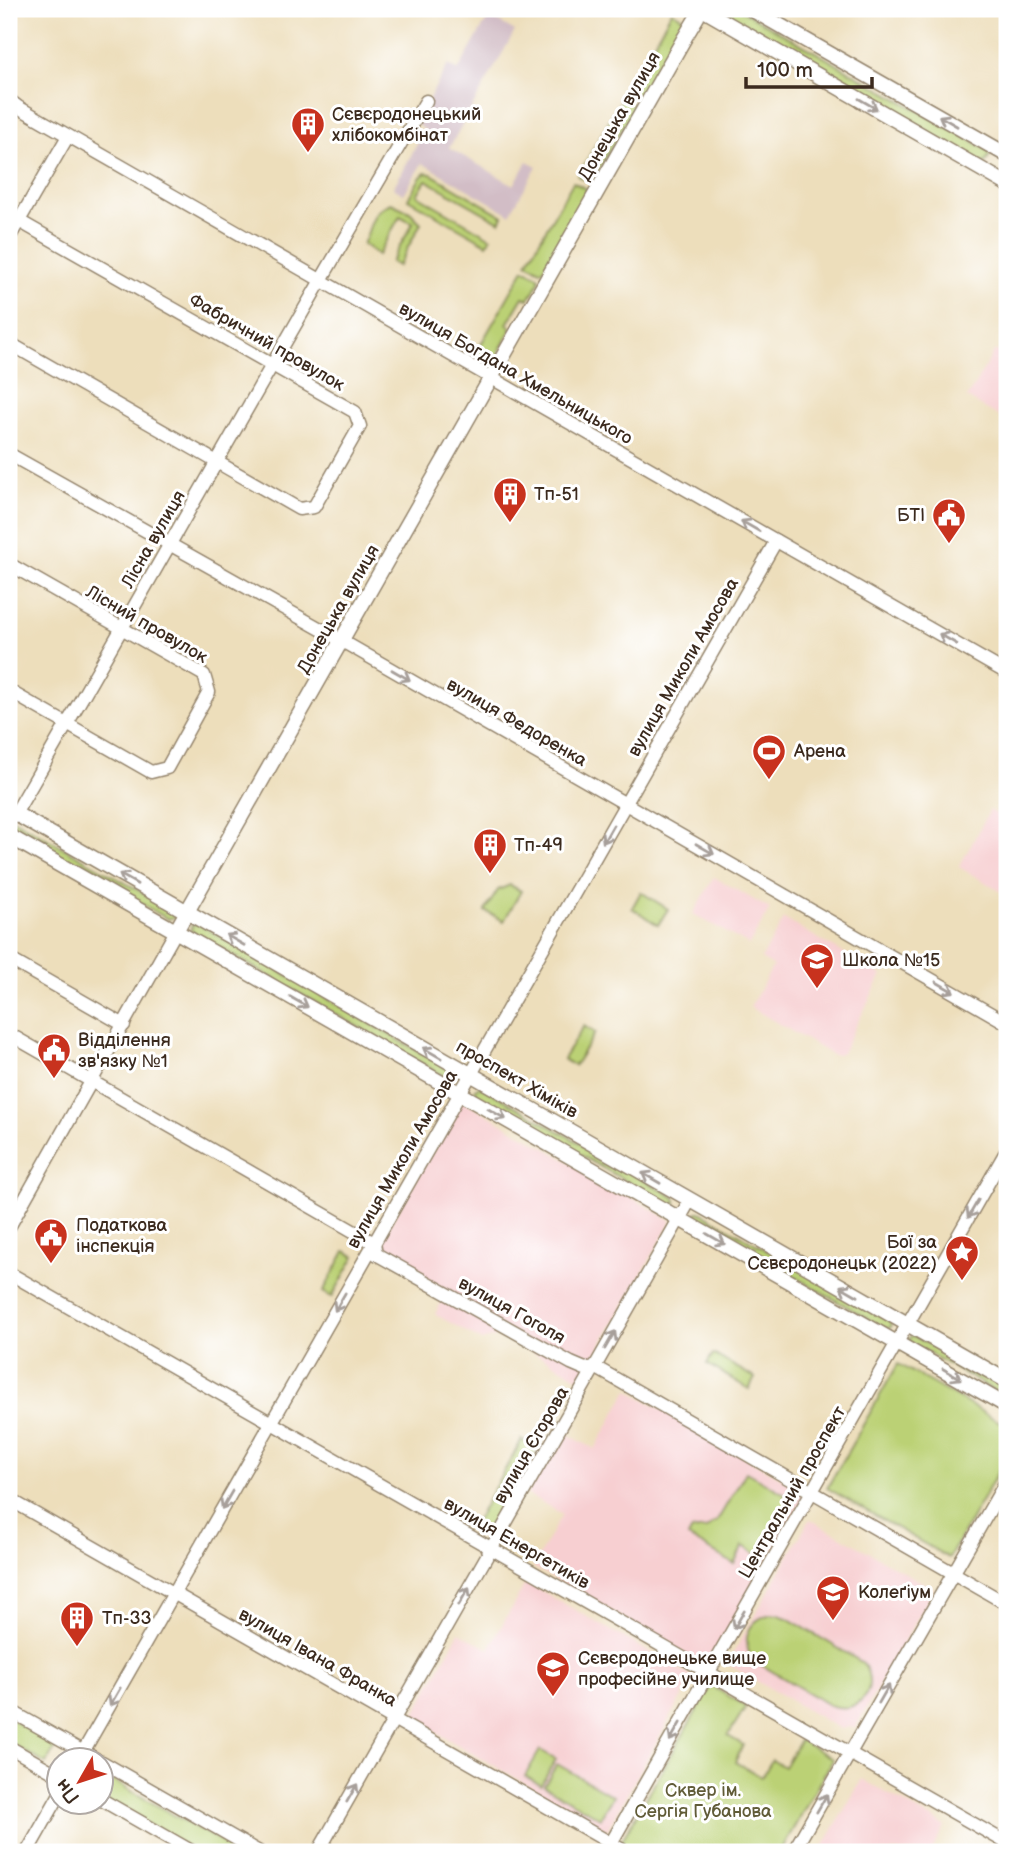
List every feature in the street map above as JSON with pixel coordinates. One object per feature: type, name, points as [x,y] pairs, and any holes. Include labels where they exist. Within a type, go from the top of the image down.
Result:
[{"type":"main road","points":[[701,9],[1007,184]]},
{"type":"main road","name":"Донецька вулиця","points":[[176,931],[701,9]]},
{"type":"main road","points":[[751,9],[1004,153],[988,173]]},
{"type":"main road","name":"проспект Хіміків","points":[[12,812],[1007,1381]]},
{"type":"main road","points":[[9,835],[1007,1406]]},
{"type":"street","name":"вулиця Богдана Хмельницького","points":[[9,100],[320,281],[1007,673]]},
{"type":"street","name":"Лісна вулиця","points":[[12,812],[67,724],[426,101]]},
{"type":"street","points":[[9,238],[68,136]]},
{"type":"street","name":"Фабричний провулок","points":[[9,343],[299,509],[314,507],[360,426],[355,412],[19,221]]},
{"type":"street","name":"вулиця Федоренка","points":[[9,454],[1007,1023]]},
{"type":"street","name":"вулиця Миколи Амосова","points":[[87,1745],[776,541]]},
{"type":"street","name":"Лісний провулок","points":[[9,564],[204,675],[209,692],[167,768],[151,772],[9,691]]},
{"type":"street","name":"Донецька вулиця","points":[[9,1227],[176,931]]},
{"type":"street","points":[[9,959],[124,1025]]},
{"type":"street","name":"вулиця Гоголя","points":[[9,1034],[374,1243],[376,1254],[571,1363],[586,1369],[595,1367],[1007,1604]]},
{"type":"street","name":"Центральний проспект","points":[[609,1848],[1007,1150]]},
{"type":"street","name":"вулиця Єгорова","points":[[318,1852],[691,1200]]},
{"type":"street","name":"вулиця Енергетиків","points":[[9,1273],[1007,1843]]},
{"type":"street","points":[[793,1852],[1007,1480]]},
{"type":"street","name":"вулиця Івана Франка","points":[[9,1499],[609,1848],[626,1852]]},
{"type":"street","points":[[9,1710],[64,1745]]},
{"type":"street","points":[[9,1747],[46,1768]]},
{"type":"street","points":[[116,1770],[260,1852]]},
{"type":"street","points":[[116,1808],[193,1852]]},
{"type":"street","points":[[27,1852],[48,1815]]},
{"type":"shaded area","points":[[489,16],[515,31],[449,148],[514,185],[527,161],[537,166],[510,214],[422,163],[404,194],[393,188],[425,130],[415,123],[448,65],[458,71]]},
{"type":"shaded area","points":[[994,351],[1007,353],[1007,421],[967,398]]},
{"type":"shaded area","points":[[990,810],[1007,820],[1007,895],[959,867]]},
{"type":"shaded area","points":[[714,877],[770,909],[749,945],[693,914]]},
{"type":"shaded area","name":"Школа №15","points":[[784,919],[882,975],[842,1053],[838,1055],[832,1055],[750,1007],[773,966],[761,959]]},
{"type":"shaded area","points":[[462,1100],[672,1221],[591,1362],[588,1361],[579,1378],[502,1334],[482,1341],[435,1314],[447,1292],[375,1251]]},
{"type":"shaded area","points":[[628,1390],[807,1493],[708,1667],[533,1567],[562,1514],[527,1494],[563,1432],[595,1449]]},
{"type":"shaded area","name":"Колеґіум","points":[[810,1519],[934,1589],[855,1728],[840,1729],[727,1664]]},
{"type":"shaded area","name":"Сєвєродонецьке вище професійне училище","points":[[526,1582],[693,1677],[607,1830],[412,1719],[459,1632],[489,1649]]},
{"type":"shaded area","points":[[862,1779],[945,1826],[931,1852],[820,1852]]},
{"type":"green space","points":[[712,9],[739,9],[988,150],[990,154],[986,162],[982,164]]},
{"type":"green space","points":[[672,11],[685,19],[639,99],[626,91]]},
{"type":"green space","points":[[622,98],[635,106],[591,183],[578,176]]},
{"type":"green space","points":[[425,173],[503,216],[500,222],[426,180],[417,195],[491,238],[487,244],[408,199]]},
{"type":"green space","points":[[573,182],[588,190],[542,271],[527,263]]},
{"type":"green space","points":[[391,203],[410,212],[421,223],[398,266],[391,262],[413,223],[400,216],[378,255],[363,244],[375,215]]},
{"type":"green space","points":[[524,269],[538,276],[540,280],[529,299],[523,297],[507,324],[512,328],[490,368],[473,358]]},
{"type":"green space","points":[[9,817],[173,910],[175,917],[168,919],[9,829]]},
{"type":"green space","points":[[510,885],[521,891],[504,921],[485,911],[498,890]]},
{"type":"green space","points":[[641,892],[668,909],[658,925],[632,908]]},
{"type":"green space","points":[[197,923],[456,1073],[455,1077],[449,1079],[192,932],[191,926]]},
{"type":"green space","points":[[584,1026],[595,1033],[574,1066],[563,1059]]},
{"type":"green space","points":[[480,1086],[674,1197],[676,1204],[669,1206],[476,1095],[475,1089]]},
{"type":"green space","points":[[697,1212],[889,1320],[891,1327],[884,1328],[696,1220],[694,1217]]},
{"type":"green space","points":[[345,1251],[355,1256],[332,1297],[323,1292]]},
{"type":"green space","points":[[912,1335],[1007,1388],[1007,1398],[909,1342]]},
{"type":"green space","points":[[713,1354],[755,1378],[749,1389],[707,1364]]},
{"type":"green space","points":[[898,1364],[1007,1426],[1007,1456],[949,1558],[827,1488]]},
{"type":"green space","points":[[522,1440],[537,1449],[487,1536],[454,1517],[457,1512],[475,1522]]},
{"type":"green space","points":[[746,1472],[785,1494],[786,1508],[758,1555],[743,1546],[734,1564],[688,1537],[692,1531],[706,1529],[717,1521]]},
{"type":"green space","points":[[771,1614],[787,1618],[863,1663],[869,1682],[864,1698],[849,1707],[829,1705],[753,1660],[747,1645],[748,1632],[757,1621]]},
{"type":"green space","name":"Сквер ім. Сергія Губанова","points":[[711,1686],[746,1706],[728,1736],[743,1745],[735,1762],[762,1777],[772,1760],[784,1767],[800,1740],[833,1759],[780,1852],[615,1852]]},
{"type":"green space","points":[[9,1718],[57,1745],[46,1745],[46,1764],[9,1743]]},
{"type":"green space","points":[[540,1750],[556,1759],[541,1785],[525,1776]]},
{"type":"green space","points":[[557,1764],[613,1796],[600,1818],[544,1786]]},
{"type":"green space","points":[[116,1782],[239,1852],[195,1852],[116,1807]]},
{"type":"place","name":"Сєвєродонецький хлібокомбінат","points":[[308,154]]},
{"type":"place","name":"Тп-51","points":[[510,524]]},
{"type":"place","name":"БТІ","points":[[949,545]]},
{"type":"place","name":"Арена","points":[[769,781]]},
{"type":"place","name":"Тп-49","points":[[490,875]]},
{"type":"place","name":"Школа №15","points":[[817,990]]},
{"type":"place","name":"Відділення зв'язку №1","points":[[54,1080]]},
{"type":"place","name":"Податкова інспекція","points":[[51,1265]]},
{"type":"place","name":"Бої за Сєвєродонецьк (2022)","points":[[962,1282]]},
{"type":"place","name":"Колеґіум","points":[[833,1622]]},
{"type":"place","name":"Тп-33","points":[[77,1648]]},
{"type":"place","name":"Сєвєродонецьке вище професійне училище","points":[[553,1698]]}]
